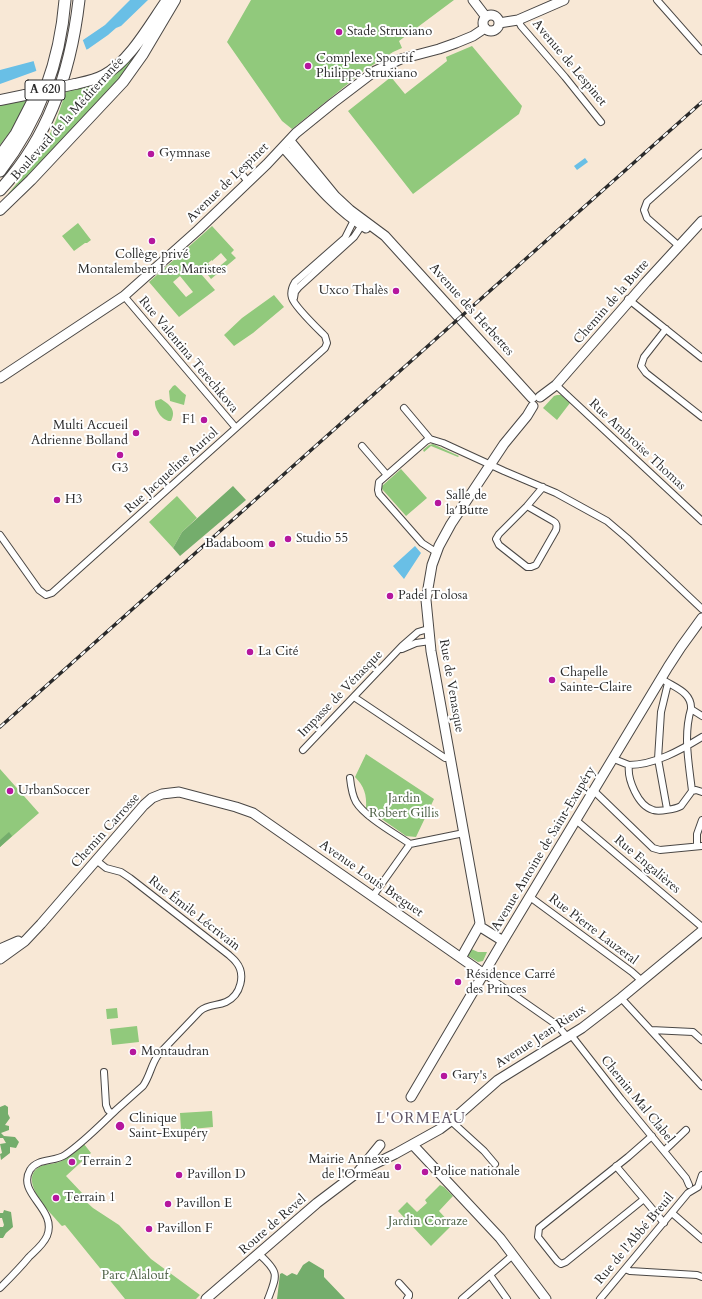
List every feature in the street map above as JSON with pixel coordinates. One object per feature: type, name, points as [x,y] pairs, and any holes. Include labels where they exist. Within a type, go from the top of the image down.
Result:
[{"type":"highway","points":[[1,154],[16,134],[30,108],[44,75],[55,27],[58,0]]},
{"type":"highway","name":"A 620","points":[[0,171],[25,134],[36,114],[51,76],[60,41],[65,0]]},
{"type":"highway","name":"A 620","points":[[0,190],[25,160],[41,134],[49,117],[60,89],[72,47],[79,0]]},
{"type":"main road","points":[[0,100],[104,76],[118,64],[142,36],[167,0]]},
{"type":"main road","name":"Boulevard de la Méditerranée","points":[[0,210],[31,180],[123,82],[143,54],[175,0]]},
{"type":"street","points":[[473,0],[486,17]]},
{"type":"street","name":"Avenue de Lespinet","points":[[0,378],[124,296],[198,230],[284,148],[296,133],[333,103],[383,67],[401,59],[456,43],[473,36],[485,28],[488,30],[494,30],[498,27],[499,23],[518,20],[564,0]]},
{"type":"street","points":[[656,0],[702,51]]},
{"type":"street","points":[[486,17],[495,17],[499,23]]},
{"type":"street","points":[[485,28],[483,22],[486,17]]},
{"type":"street","name":"Avenue de Lespinet","points":[[518,20],[601,122]]},
{"type":"street","name":"Avenue des Herbettes","points":[[290,140],[335,196],[359,221]]},
{"type":"street","name":"Avenue des Herbettes","points":[[284,148],[333,204],[359,221],[381,232],[390,240],[535,400]]},
{"type":"street","points":[[679,246],[647,218],[644,210],[647,202],[702,153]]},
{"type":"street","points":[[242,174],[248,182]]},
{"type":"street","name":"Rue Jacqueline Auriol","points":[[0,535],[39,590],[46,595],[52,593],[325,348],[327,343],[325,336],[295,304],[291,292],[295,282],[345,238],[359,221]]},
{"type":"street","name":"Chemin de la Butte","points":[[489,464],[509,436],[527,416],[535,400],[556,385],[628,300],[702,221]]},
{"type":"street","name":"Rue Valentina Terechkova","points":[[124,296],[236,428]]},
{"type":"street","points":[[628,300],[702,358]]},
{"type":"street","points":[[666,329],[644,357],[641,366],[646,373],[702,418]]},
{"type":"street","name":"Rue Ambroise Thomas","points":[[556,385],[702,521]]},
{"type":"street","points":[[404,408],[430,439],[504,472],[543,487],[588,509],[613,525],[702,609]]},
{"type":"street","points":[[430,439],[379,482],[378,485],[379,494],[422,543],[436,552]]},
{"type":"street","points":[[362,446],[387,475]]},
{"type":"street","name":"Rue de Venasque","points":[[479,926],[426,611],[427,591],[436,552],[443,537],[489,464]]},
{"type":"street","points":[[527,506],[554,521],[557,526],[536,565],[531,567],[527,566],[499,545],[496,540],[499,534],[527,506],[543,487]]},
{"type":"street","name":"Avenue Antoine de Saint-Exupéry","points":[[411,1097],[594,791],[665,681],[681,647],[702,618]]},
{"type":"street","name":"Impasse de Vénasque","points":[[303,750],[394,654],[416,634],[428,629]]},
{"type":"street","name":"Impasse de Vénasque","points":[[394,654],[408,645],[430,640]]},
{"type":"street","points":[[629,765],[628,769],[633,789],[637,796],[652,810],[666,809],[681,806],[692,791],[688,746],[688,723],[691,703],[685,693],[665,681],[661,712],[658,759],[666,809]]},
{"type":"street","points":[[354,697],[445,758],[450,757]]},
{"type":"street","points":[[691,709],[702,716]]},
{"type":"street","points":[[614,759],[629,765],[646,763],[688,746],[702,737]]},
{"type":"street","points":[[350,778],[352,792],[356,803],[363,812],[410,844]]},
{"type":"street","points":[[692,791],[696,790],[702,792]]},
{"type":"street","points":[[594,791],[653,848],[660,850],[699,846],[697,834],[702,820]]},
{"type":"street","name":"Chemin Carrosse","points":[[0,959],[25,941],[144,805],[152,798],[173,792],[242,808]]},
{"type":"street","name":"Avenue Louis Breguet","points":[[242,808],[259,816],[484,974]]},
{"type":"street","name":"Rue Engalières","points":[[577,821],[702,927]]},
{"type":"street","points":[[373,896],[410,844],[464,834]]},
{"type":"street","name":"Rue Émile Lécrivain","points":[[0,1288],[42,1244],[48,1233],[49,1224],[47,1217],[28,1187],[27,1180],[30,1170],[36,1164],[55,1160],[65,1155],[112,1114],[143,1086],[158,1055],[200,1011],[206,1007],[226,1002],[236,994],[240,985],[241,975],[236,962],[130,878],[121,872],[106,868],[96,860]]},
{"type":"street","name":"Rue Pierre Lauzeral","points":[[530,897],[632,972],[642,982]]},
{"type":"street","points":[[461,958],[479,926],[503,941]]},
{"type":"street","name":"Chemin Carrosse","points":[[0,959],[2,954],[0,950],[33,932]]},
{"type":"street","name":"Avenue Jean Rieux","points":[[358,1172],[413,1145],[440,1129],[498,1080],[569,1037],[642,982],[702,932]]},
{"type":"street","name":"Chemin Mal Clabel","points":[[484,974],[557,1025],[569,1037],[695,1186]]},
{"type":"street","points":[[621,998],[702,1086]]},
{"type":"street","points":[[651,1030],[693,1032],[702,1040]]},
{"type":"street","points":[[104,1072],[106,1105],[112,1114]]},
{"type":"street","points":[[451,1121],[484,1151],[495,1164]]},
{"type":"street","points":[[664,1151],[686,1130]]},
{"type":"street","points":[[644,1199],[566,1262],[561,1264],[556,1261],[538,1237],[539,1228],[652,1136]]},
{"type":"street","points":[[413,1145],[500,1238],[546,1299]]},
{"type":"street","points":[[358,1172],[378,1148],[384,1156],[389,1157]]},
{"type":"street","points":[[616,1166],[664,1223]]},
{"type":"street","name":"Route de Revel","points":[[206,1299],[317,1203],[358,1172]]},
{"type":"street","points":[[695,1186],[702,1176]]},
{"type":"street","name":"Rue de l'Abbé Breuil","points":[[600,1299],[695,1186]]},
{"type":"street","points":[[672,1213],[702,1239]]},
{"type":"street","points":[[259,1254],[275,1273],[276,1280],[268,1299]]},
{"type":"street","points":[[462,1299],[513,1255]]},
{"type":"street","points":[[625,1269],[630,1271],[702,1276]]},
{"type":"street","points":[[490,1275],[507,1299]]},
{"type":"street","points":[[399,1283],[409,1294],[407,1299]]},
{"type":"green space","name":"Complexe Sportif Philippe Struxiano","points":[[251,0],[454,0],[399,41],[402,48],[365,70],[292,129],[282,121],[227,42]]},
{"type":"green space","name":"Complexe Sportif Philippe Struxiano","points":[[472,46],[522,106],[519,114],[413,194],[348,111],[391,77],[405,94],[447,61],[446,57]]},
{"type":"green space","points":[[137,52],[138,53],[124,76],[10,196],[8,194],[34,161],[50,134],[67,90],[106,79],[116,73]]},
{"type":"green space","points":[[28,98],[16,124],[0,145],[0,104]]},
{"type":"green space","points":[[78,223],[91,240],[74,251],[62,236]]},
{"type":"green space","points":[[212,226],[234,250],[231,253],[236,258],[211,279],[205,271],[201,274],[215,290],[179,317],[149,282]],"holes":[[[221,253],[227,260],[214,271],[208,263]],[[180,276],[193,292],[186,297],[173,282]]]},
{"type":"green space","points":[[274,295],[284,307],[253,333],[234,346],[224,335],[242,318]]},
{"type":"green space","points":[[175,385],[186,395],[184,405],[170,401],[169,391]]},
{"type":"green space","points":[[561,395],[570,403],[557,420],[543,408],[554,396]]},
{"type":"green space","points":[[161,399],[169,405],[173,411],[171,421],[168,421],[162,417],[156,408],[155,401]]},
{"type":"green space","points":[[433,444],[459,456],[458,457],[431,446],[424,452],[423,450],[429,445]]},
{"type":"green space","points":[[401,469],[427,498],[406,516],[382,489],[382,486]]},
{"type":"green space","points":[[233,486],[246,500],[180,556],[173,548],[182,532]]},
{"type":"green space","points":[[177,496],[197,518],[182,532],[173,548],[149,522]]},
{"type":"green space","name":"Jardin Robert Gillis","points":[[366,754],[434,799],[416,837],[406,836],[366,808],[364,791],[361,784],[355,777]]},
{"type":"green space","name":"UrbanSoccer","points":[[0,769],[39,813],[0,847]]},
{"type":"green space","points":[[9,832],[12,836],[0,847],[0,840]]},
{"type":"green space","points":[[469,948],[478,952],[487,952],[483,961],[478,962],[465,954]]},
{"type":"green space","points":[[117,1008],[118,1018],[107,1019],[106,1009]]},
{"type":"green space","points":[[137,1026],[139,1042],[112,1045],[110,1029]]},
{"type":"green space","points":[[5,1105],[8,1107],[8,1114],[10,1118],[5,1125],[9,1126],[9,1130],[1,1133],[4,1136],[15,1137],[19,1142],[16,1148],[10,1147],[10,1153],[1,1160],[0,1154],[2,1153],[0,1144],[6,1143],[3,1138],[0,1138],[0,1107]]},
{"type":"green space","points":[[212,1111],[213,1127],[181,1130],[180,1113]]},
{"type":"green space","name":"Parc Alalouf","points":[[84,1144],[91,1153],[66,1176],[83,1194],[82,1198],[93,1208],[119,1225],[151,1259],[200,1295],[196,1299],[125,1299],[65,1225],[62,1226],[44,1205],[34,1188],[32,1179],[34,1172],[41,1166],[62,1161]]},
{"type":"green space","name":"Jardin Corraze","points":[[440,1185],[453,1196],[439,1211],[450,1223],[450,1227],[431,1246],[398,1211],[407,1202],[417,1212],[427,1203],[425,1200]]},
{"type":"green space","points":[[4,1210],[11,1212],[13,1227],[3,1238],[0,1238],[0,1227],[3,1227],[4,1225],[2,1218],[0,1218],[0,1213],[3,1213]]},
{"type":"green space","points":[[309,1261],[324,1270],[324,1277],[345,1299],[277,1299],[280,1274],[282,1273],[287,1276],[292,1273],[297,1275],[303,1265]]},
{"type":"water","points":[[130,0],[148,0],[121,26],[116,28],[88,49],[36,71],[0,84],[0,70],[34,61],[83,40],[105,25]]},
{"type":"water","points":[[585,158],[588,162],[577,170],[574,166]]},
{"type":"water","points":[[415,546],[421,553],[404,579],[393,566]]},
{"type":"pier","points":[[82,38],[87,51],[37,73],[33,59]]},
{"type":"railway","points":[[0,727],[702,102]]},
{"type":"place","name":"Stade Struxiano","points":[[339,32]]},
{"type":"place","name":"Complexe Sportif Philippe Struxiano","points":[[308,66]]},
{"type":"place","name":"Gymnase","points":[[151,154]]},
{"type":"place","name":"Collège privé Montalembert Les Maristes","points":[[152,241]]},
{"type":"place","name":"Uxco Thalès","points":[[396,291]]},
{"type":"place","name":"F1","points":[[204,420]]},
{"type":"place","name":"Multi Accueil Adrienne Bolland","points":[[136,433]]},
{"type":"place","name":"G3","points":[[120,455]]},
{"type":"place","name":"H3","points":[[57,500]]},
{"type":"place","name":"Salle de la Butte","points":[[438,503]]},
{"type":"place","name":"Studio 55","points":[[288,539]]},
{"type":"place","name":"Badaboom","points":[[272,544]]},
{"type":"place","name":"Padel Tolosa","points":[[390,596]]},
{"type":"place","name":"La Cité","points":[[250,652]]},
{"type":"place","name":"Chapelle Sainte-Claire","points":[[552,680]]},
{"type":"place","name":"UrbanSoccer","points":[[10,791]]},
{"type":"place","name":"Résidence Carré des Princes","points":[[458,982]]},
{"type":"place","name":"Montaudran","points":[[133,1052]]},
{"type":"place","name":"Gary's","points":[[444,1076]]},
{"type":"place","name":"Clinique Saint-Exupéry","points":[[120,1126]]},
{"type":"place","name":"Terrain 2","points":[[72,1162]]},
{"type":"place","name":"Mairie Annexe de l'Ormeau","points":[[398,1167]]},
{"type":"place","name":"Police nationale","points":[[425,1172]]},
{"type":"place","name":"Pavillon D","points":[[179,1175]]},
{"type":"place","name":"Terrain 1","points":[[56,1198]]},
{"type":"place","name":"Pavillon E","points":[[168,1204]]},
{"type":"place","name":"Pavillon F","points":[[149,1229]]},
{"type":"district","name":"L'ORMEAU","points":[[421,1120]]}]
